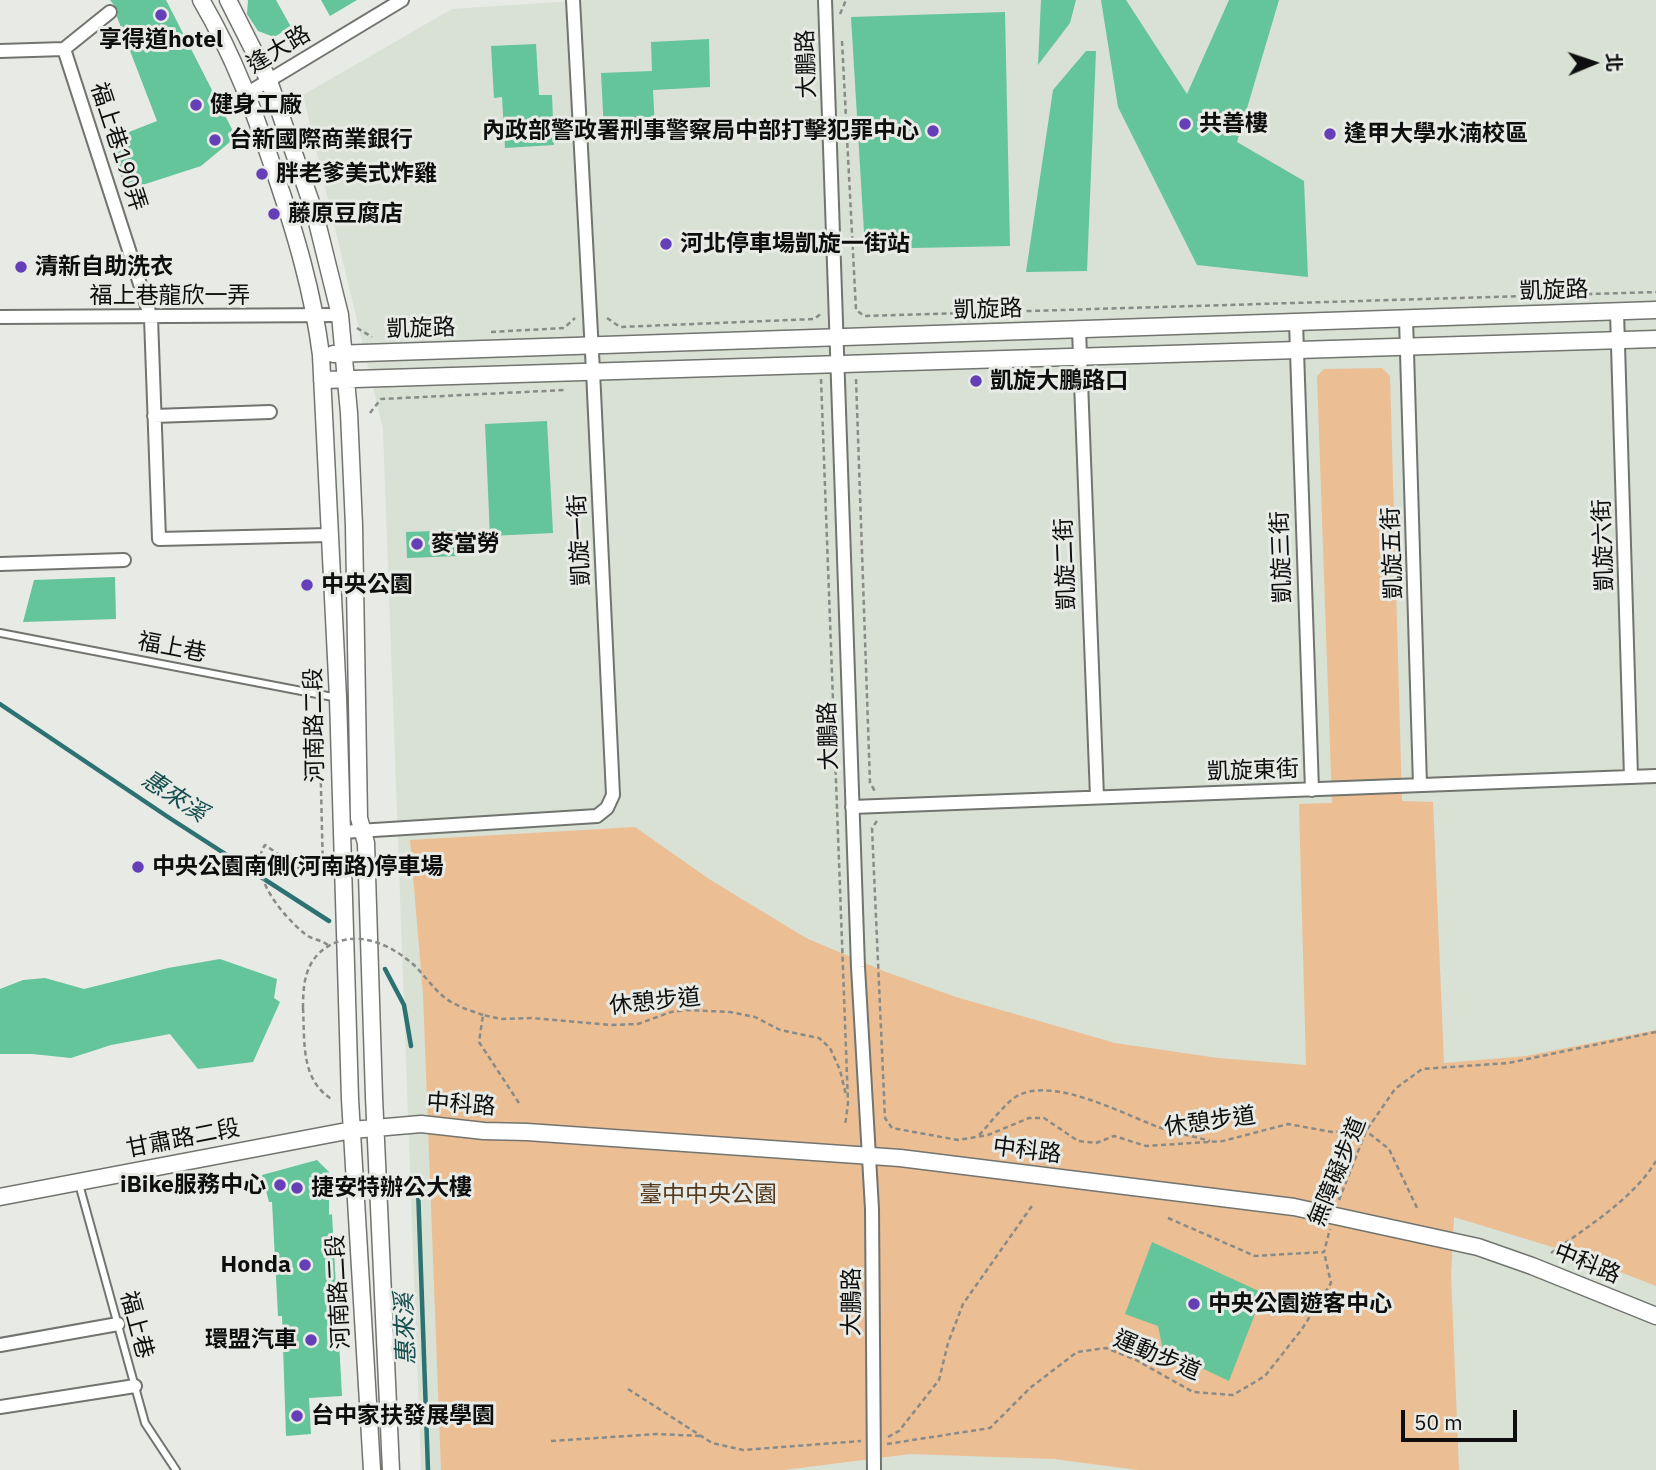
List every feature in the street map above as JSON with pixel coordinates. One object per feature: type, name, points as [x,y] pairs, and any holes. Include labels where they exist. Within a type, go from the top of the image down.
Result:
[{"type":"street","name":"河南路二段","points":[[201,0],[248,93],[292,222],[316,315],[321,355],[338,698],[352,1130],[372,1470]]},
{"type":"street","name":"河南路二段","points":[[228,0],[269,81],[315,214],[345,318],[344,354],[355,551],[359,818],[366,843],[391,1470]]},
{"type":"street","name":"逢大路","points":[[248,93],[402,0]]},
{"type":"street","name":"凱旋一街","points":[[342,832],[597,816],[603,813],[611,802],[613,784],[573,0]]},
{"type":"street","name":"大鵬路","points":[[825,0],[858,967],[873,1209],[874,1470]]},
{"type":"street","points":[[0,51],[64,49],[110,12]]},
{"type":"street","name":"福上巷190弄","points":[[64,49],[151,318],[159,539],[329,535]]},
{"type":"street","name":"凱旋路","points":[[321,355],[1656,310]]},
{"type":"street","name":"凱旋六街","points":[[1618,312],[1631,777]]},
{"type":"street","name":"福上巷龍欣一弄","points":[[0,317],[316,315],[345,318]]},
{"type":"street","name":"凱旋五街","points":[[1406,319],[1420,785]]},
{"type":"street","name":"凱旋三街","points":[[1296,322],[1312,789]]},
{"type":"street","name":"凱旋二街","points":[[1079,330],[1097,797]]},
{"type":"street","name":"凱旋路","points":[[322,380],[1656,339]]},
{"type":"street","points":[[154,416],[270,412]]},
{"type":"street","points":[[0,564],[124,560]]},
{"type":"street","name":"凱旋東街","points":[[852,807],[1656,776]]},
{"type":"street","name":"中科路","points":[[376,1128],[421,1124],[484,1131],[869,1156],[1294,1207],[1478,1247],[1656,1316]]},
{"type":"street","name":"甘肅路二段","points":[[0,1197],[313,1136],[376,1128]]},
{"type":"street","points":[[0,1345],[118,1324]]},
{"type":"street","points":[[0,1407],[135,1385]]},
{"type":"lane","name":"福上巷","points":[[0,632],[338,698]]},
{"type":"lane","name":"福上巷","points":[[79,1182],[145,1423],[176,1470]]},
{"type":"path","points":[[841,25],[840,12],[846,0]]},
{"type":"path","points":[[842,39],[856,310],[864,316],[1656,292]]},
{"type":"path","points":[[607,318],[620,327],[814,319],[824,312]]},
{"type":"path","points":[[345,318],[364,333],[375,337]]},
{"type":"path","points":[[484,332],[564,328],[575,318]]},
{"type":"path","points":[[856,377],[870,783],[876,793]]},
{"type":"path","points":[[814,379],[821,379],[848,1103],[845,1126]]},
{"type":"path","points":[[370,413],[381,399],[566,390]]},
{"type":"path","points":[[318,706],[323,871],[303,871],[265,845],[259,854],[259,867],[270,895],[302,932],[321,939],[329,946],[313,961],[306,973],[303,1008],[309,1072],[322,1093],[332,1100]]},
{"type":"path","name":"休憩步道","points":[[879,820],[872,828],[876,934],[886,1118],[892,1128],[958,1140],[988,1135],[1029,1118],[1044,1118],[1078,1141],[1096,1143],[1114,1136],[1146,1146],[1213,1142],[1288,1124],[1332,1132],[1366,1131]]},
{"type":"path","name":"休憩步道","points":[[329,946],[353,939],[377,942],[404,956],[447,1000],[483,1015],[501,1019],[639,1024],[686,1010],[755,1017],[780,1030],[819,1038],[830,1048],[840,1070],[851,1112]]},
{"type":"path","points":[[483,1015],[479,1042],[519,1103]]},
{"type":"path","name":"無障礙步道","points":[[1168,1218],[1255,1256],[1324,1252],[1333,1216],[1366,1131],[1395,1090],[1422,1069],[1508,1063],[1656,1032]]},
{"type":"path","points":[[978,1137],[1017,1096],[1035,1091],[1085,1097],[1167,1130],[1213,1142]]},
{"type":"path","points":[[1366,1131],[1389,1149],[1418,1210]]},
{"type":"path","points":[[1551,1253],[1647,1177],[1656,1161]]},
{"type":"path","points":[[628,1389],[712,1443],[743,1450],[859,1440],[874,1446],[899,1431],[939,1380],[948,1343],[962,1304],[1034,1203]]},
{"type":"path","name":"運動步道","points":[[874,1446],[990,1428],[1030,1388],[1077,1352],[1097,1349],[1106,1348],[1136,1360],[1193,1392],[1233,1395],[1265,1376],[1302,1329],[1324,1295],[1331,1283],[1324,1252]]},
{"type":"path","points":[[551,1441],[657,1434],[704,1436]]},
{"type":"shaded area","points":[[589,0],[1656,0],[1656,1470],[421,1470],[383,429],[303,95],[452,9]]},
{"type":"green space","name":"臺中中央公園","points":[[1382,368],[1390,376],[1402,801],[1433,802],[1444,1063],[1526,1056],[1656,1030],[1656,1286],[1572,1253],[1454,1217],[1451,1275],[1459,1470],[1138,1470],[1054,1459],[910,1454],[784,1470],[441,1470],[423,994],[410,840],[635,827],[709,879],[806,938],[886,972],[956,997],[1115,1043],[1218,1058],[1306,1065],[1299,804],[1332,803],[1317,376],[1324,369]]},
{"type":"building","points":[[110,0],[166,0],[236,137],[201,166],[127,190],[106,141],[157,121],[117,17],[118,10]]},
{"type":"building","points":[[248,0],[276,0],[291,27],[274,37],[258,31],[247,14]]},
{"type":"building","points":[[321,0],[357,0],[330,16]]},
{"type":"building","points":[[1041,0],[1076,0],[1070,23],[1038,65]]},
{"type":"building","name":"共善樓","points":[[1101,0],[1126,0],[1187,94],[1229,0],[1279,0],[1237,142],[1304,181],[1308,277],[1197,265],[1118,107]]},
{"type":"building","name":"內政部警政署刑事警察局中部打擊犯罪中心","points":[[1005,12],[1010,246],[865,249],[851,17]]},
{"type":"building","points":[[709,39],[710,87],[653,90],[655,130],[604,132],[601,73],[652,71],[651,42]]},
{"type":"building","points":[[536,44],[539,95],[552,95],[554,145],[505,148],[502,97],[494,98],[491,46]]},
{"type":"building","points":[[1086,51],[1096,51],[1087,271],[1026,272],[1053,90]]},
{"type":"building","points":[[547,421],[553,533],[490,536],[485,424]]},
{"type":"building","points":[[460,530],[464,535],[464,550],[459,556],[407,558],[406,532]]},
{"type":"building","points":[[115,577],[116,619],[23,622],[34,580]]},
{"type":"building","points":[[220,959],[277,979],[274,998],[280,1002],[253,1062],[198,1069],[170,1034],[111,1045],[71,1058],[0,1054],[0,989],[23,980],[45,978],[84,989],[168,968]]},
{"type":"building","points":[[317,1160],[329,1172],[329,1215],[332,1214],[342,1396],[309,1398],[311,1434],[286,1436],[282,1316],[278,1316],[272,1202],[269,1202],[262,1175]]},
{"type":"building","name":"中央公園遊客中心","points":[[1152,1242],[1263,1293],[1229,1381],[1163,1350],[1158,1326],[1125,1314]]},
{"type":"waterway","name":"惠來溪","points":[[0,704],[329,921]]},
{"type":"waterway","name":"惠來溪","points":[[385,969],[404,1005],[411,1046]]},
{"type":"waterway","name":"惠來溪","points":[[418,1188],[428,1470]]},
{"type":"place","name":"享得道hotel","points":[[161,15]]},
{"type":"place","name":"健身工廠","points":[[196,105]]},
{"type":"place","name":"共善樓","points":[[1185,124]]},
{"type":"place","name":"內政部警政署刑事警察局中部打擊犯罪中心","points":[[933,131]]},
{"type":"place","name":"逢甲大學水湳校區","points":[[1330,134]]},
{"type":"place","name":"台新國際商業銀行","points":[[215,140]]},
{"type":"place","name":"胖老爹美式炸雞","points":[[262,174]]},
{"type":"place","name":"藤原豆腐店","points":[[274,214]]},
{"type":"place","name":"河北停車場凱旋一街站","points":[[666,244]]},
{"type":"place","name":"清新自助洗衣","points":[[21,267]]},
{"type":"place","name":"凱旋大鵬路口","points":[[976,381]]},
{"type":"place","name":"麥當勞","points":[[417,544]]},
{"type":"place","name":"中央公園","points":[[307,585]]},
{"type":"place","name":"中央公園南側(河南路)停車場","points":[[138,867]]},
{"type":"place","name":"iBike服務中心","points":[[280,1185]]},
{"type":"place","name":"捷安特辦公大樓","points":[[297,1188]]},
{"type":"place","name":"Honda","points":[[305,1265]]},
{"type":"place","name":"中央公園遊客中心","points":[[1194,1304]]},
{"type":"place","name":"環盟汽車","points":[[311,1340]]},
{"type":"place","name":"台中家扶發展學園","points":[[297,1416]]}]
